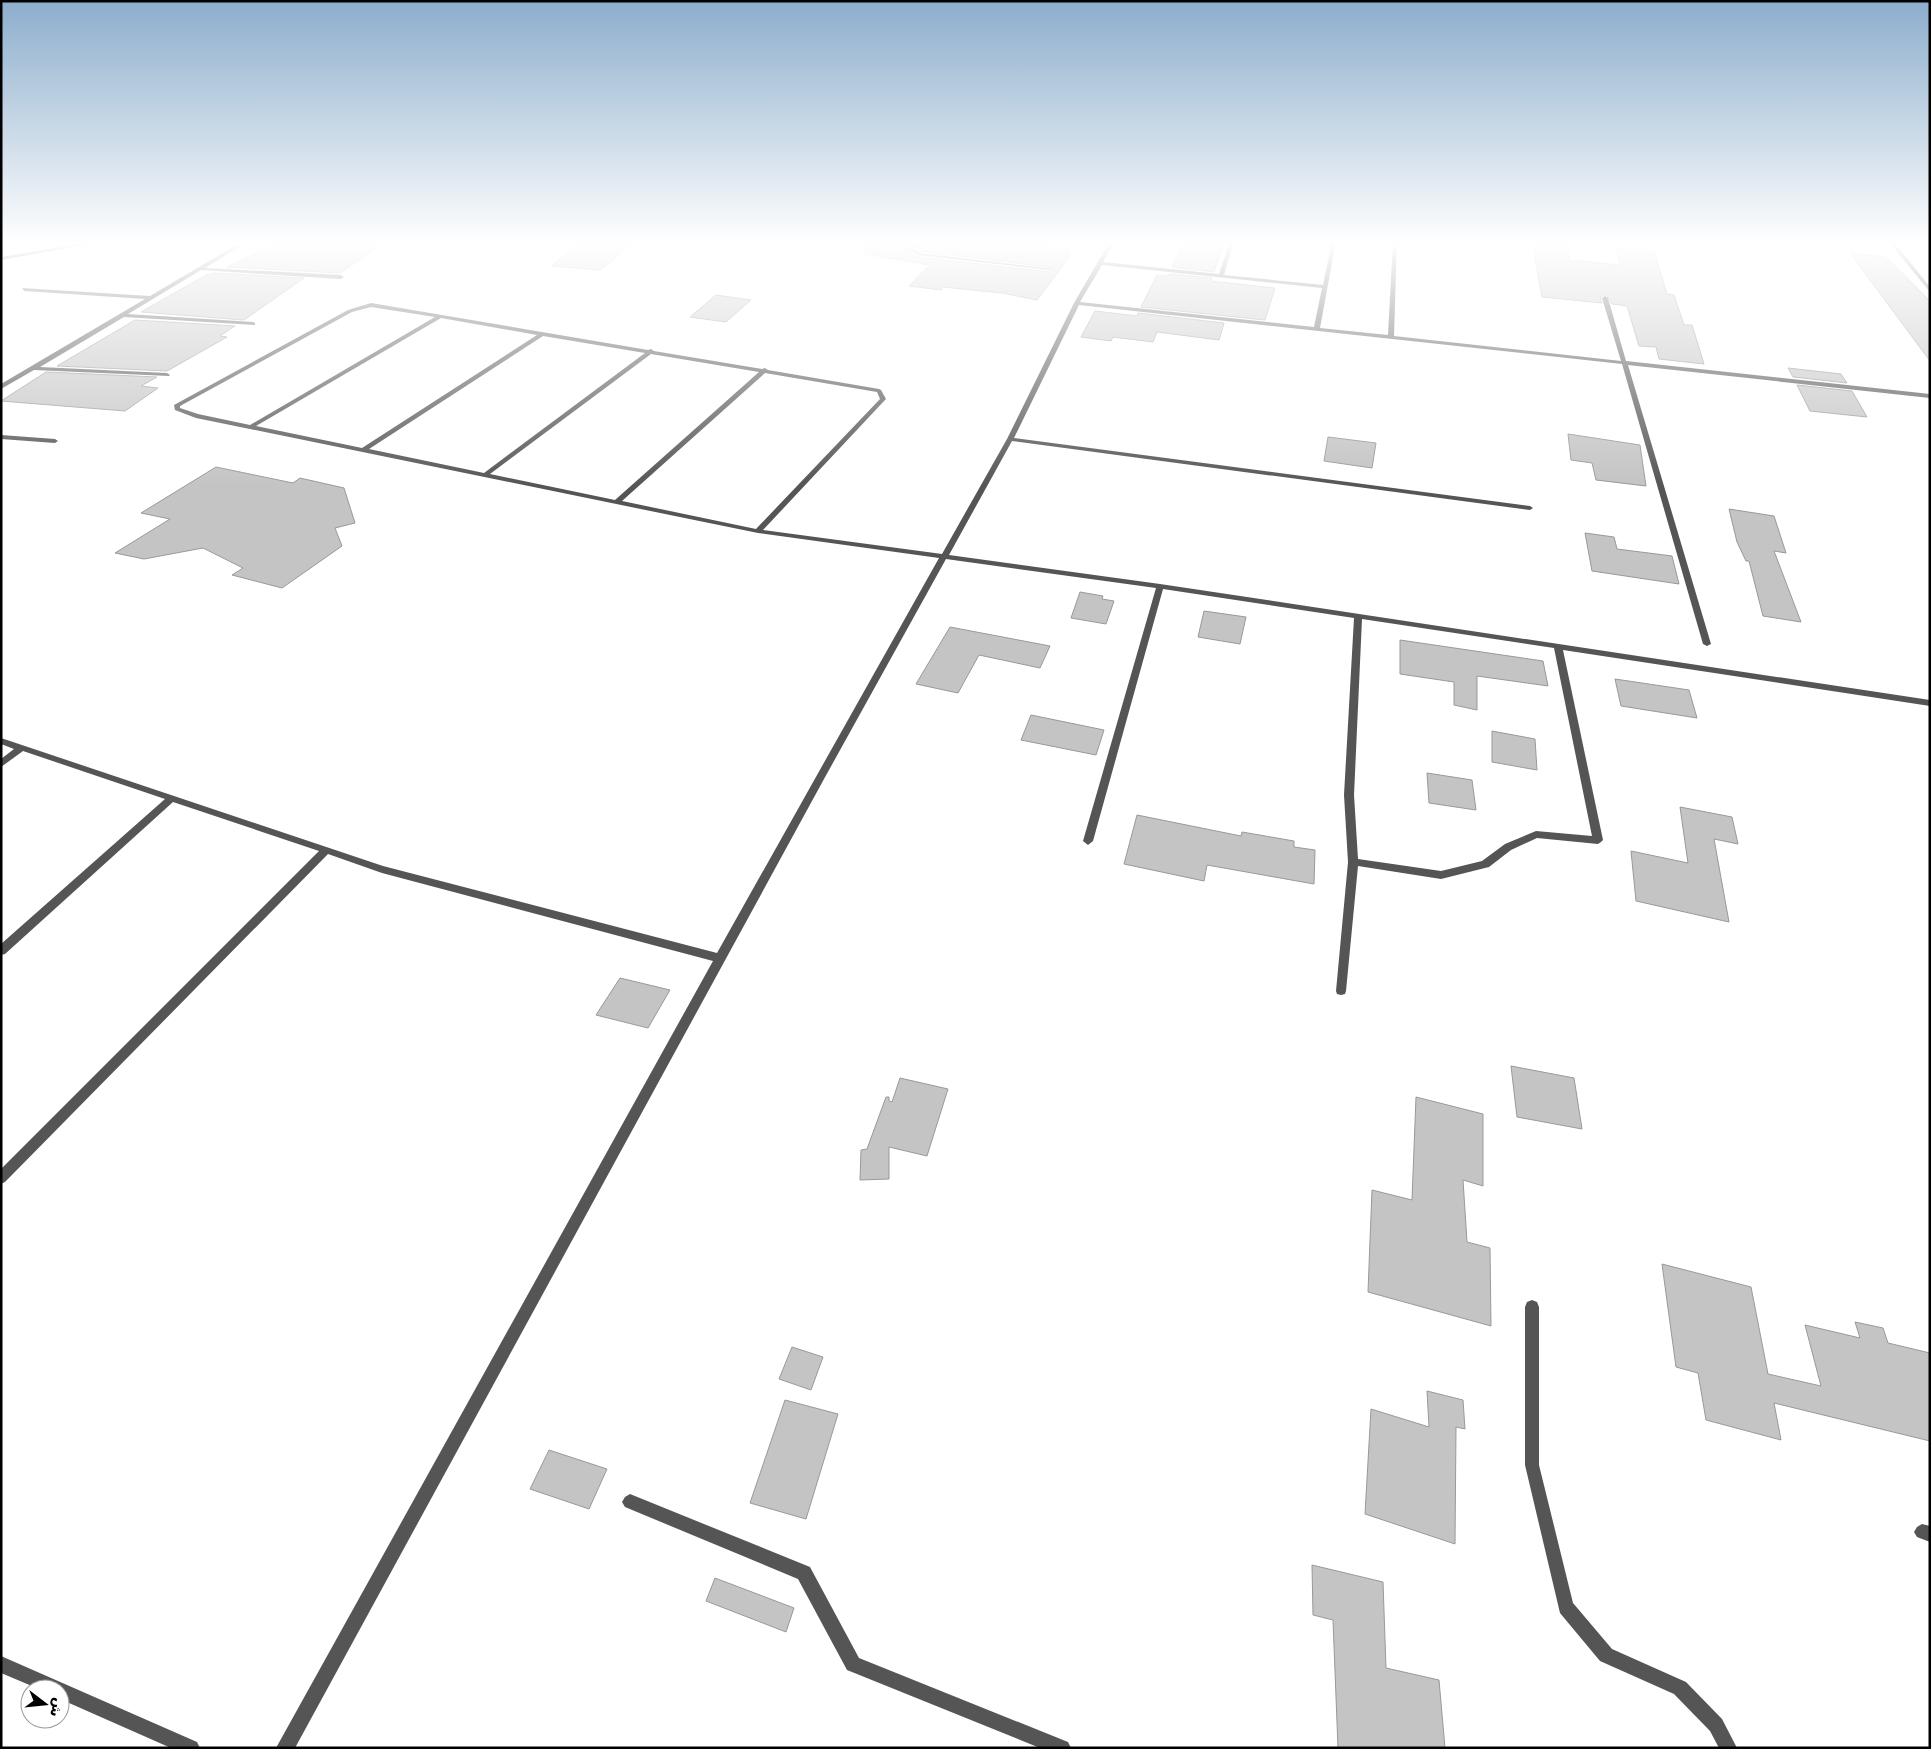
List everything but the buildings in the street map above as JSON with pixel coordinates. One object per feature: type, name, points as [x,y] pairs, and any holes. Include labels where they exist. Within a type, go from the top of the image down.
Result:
[{"type":"street","points":[[1,387],[111,323]]},
{"type":"street","points":[[233,323],[253,324]]},
{"type":"street","points":[[329,323],[177,405],[178,409],[183,412],[251,427],[758,531],[1160,586],[1930,702]]},
{"type":"street","points":[[251,427],[430,323]]},
{"type":"street","points":[[481,323],[879,390],[883,398],[758,531]]},
{"type":"street","points":[[284,1748],[942,557],[1010,439],[1068,323]]},
{"type":"street","points":[[1266,323],[1930,396]]},
{"type":"street","points":[[1317,328],[1318,323]]},
{"type":"street","points":[[1390,336],[1391,323]]},
{"type":"street","points":[[1612,323],[1707,644]]},
{"type":"street","points":[[364,450],[543,333]]},
{"type":"street","points":[[485,475],[651,351]]},
{"type":"street","points":[[34,368],[167,376]]},
{"type":"street","points":[[617,502],[765,370]]},
{"type":"street","points":[[1,437],[55,441]]},
{"type":"street","points":[[1010,439],[1530,508]]},
{"type":"street","points":[[1088,841],[1160,586]]},
{"type":"street","points":[[1341,991],[1353,862],[1349,795],[1358,616]]},
{"type":"street","points":[[1353,862],[1441,875],[1484,864],[1508,847],[1536,834],[1579,840],[1598,840],[1558,647]]},
{"type":"street","points":[[1,741],[382,869],[720,958]]},
{"type":"street","points":[[1,764],[21,748]]},
{"type":"street","points":[[1,951],[171,799]]},
{"type":"street","points":[[1,1178],[326,850]]},
{"type":"street","points":[[1532,1307],[1532,1465],[1566,1607],[1606,1655],[1680,1688],[1716,1725],[1728,1748]]},
{"type":"street","points":[[630,1502],[804,1573],[853,1664],[1062,1748]]},
{"type":"street","points":[[1,1664],[34,1679]]},
{"type":"street","points":[[70,1695],[191,1748]]}]
